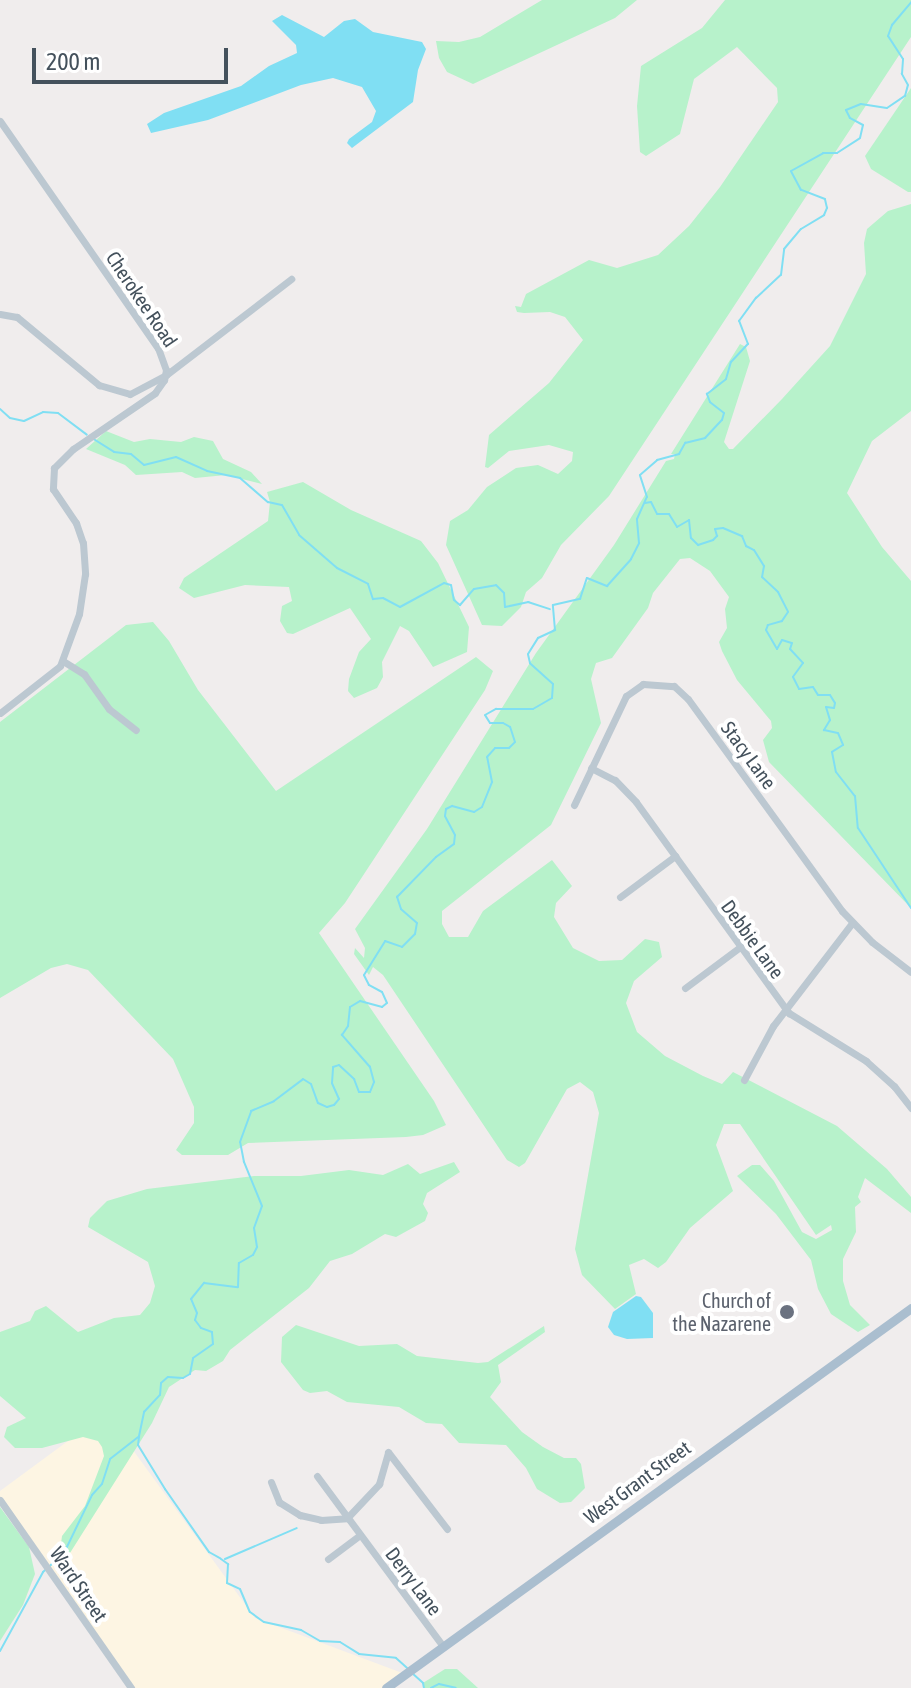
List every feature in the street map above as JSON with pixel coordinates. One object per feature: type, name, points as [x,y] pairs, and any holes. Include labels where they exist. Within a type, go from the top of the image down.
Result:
[{"type":"main road","name":"West Grant Street","points":[[386,1688],[911,1308]]},
{"type":"street","name":"Cherokee Road","points":[[0,121],[158,348],[166,375],[155,393],[66,454],[54,468],[53,489],[79,528],[85,560],[79,614],[63,661],[44,681],[0,713]]},
{"type":"street","points":[[0,314],[17,317],[99,385],[130,394],[166,375],[291,279]]},
{"type":"street","points":[[63,661],[84,674],[109,709],[136,730]]},
{"type":"street","name":"Stacy Lane","points":[[574,805],[630,692],[643,684],[674,686],[688,699],[852,923],[911,972]]},
{"type":"street","name":"Debbie Lane","points":[[591,768],[615,780],[630,794],[785,1009],[799,1022],[866,1061],[894,1086],[911,1108]]},
{"type":"street","points":[[620,897],[675,856]]},
{"type":"street","points":[[744,1080],[785,1009],[852,923]]},
{"type":"street","points":[[685,988],[740,947]]},
{"type":"street","points":[[271,1482],[279,1502],[300,1515],[321,1520],[347,1518],[379,1484],[388,1452],[447,1529]]},
{"type":"street","name":"Derry Lane","points":[[317,1476],[443,1646]]},
{"type":"street","name":"Ward Street","points":[[0,1500],[131,1688]]},
{"type":"street","points":[[328,1559],[360,1535]]},
{"type":"shaded area","points":[[106,1413],[255,1618],[405,1674],[386,1688],[131,1688],[0,1500],[0,1491]]},
{"type":"green space","points":[[542,0],[637,0],[615,18],[473,84],[447,72],[439,58],[436,41],[459,42],[480,37]]},
{"type":"green space","points":[[725,0],[911,0],[911,37],[609,496],[561,545],[542,578],[526,592],[521,607],[502,626],[482,625],[446,545],[450,521],[468,510],[487,487],[516,468],[538,465],[558,474],[572,461],[573,452],[549,445],[509,451],[488,468],[485,467],[489,435],[549,383],[583,340],[565,317],[550,312],[517,312],[515,306],[521,307],[526,294],[589,260],[617,268],[658,255],[689,226],[720,187],[778,102],[777,88],[737,47],[694,79],[680,134],[646,156],[640,152],[637,106],[641,66],[702,28]]},
{"type":"green space","points":[[911,88],[911,192],[908,192],[871,169],[865,156]]},
{"type":"green space","points":[[911,204],[911,411],[872,441],[847,493],[882,547],[911,581],[911,908],[769,762],[763,740],[772,728],[771,721],[737,680],[719,642],[727,628],[725,609],[729,597],[710,571],[690,558],[680,559],[653,593],[648,608],[612,658],[596,663],[591,679],[601,723],[551,825],[442,911],[442,924],[449,937],[468,937],[483,911],[552,860],[572,886],[556,903],[554,917],[573,948],[599,961],[622,960],[645,939],[659,942],[662,957],[634,981],[626,1003],[637,1032],[665,1056],[703,1076],[722,1084],[733,1072],[837,1126],[887,1169],[911,1197],[911,1213],[865,1178],[858,1197],[861,1202],[855,1207],[856,1232],[843,1259],[843,1281],[850,1305],[870,1325],[858,1332],[831,1314],[818,1289],[811,1260],[776,1214],[737,1176],[752,1165],[760,1165],[774,1181],[802,1232],[816,1239],[832,1230],[831,1225],[816,1235],[740,1124],[724,1124],[716,1145],[733,1191],[690,1228],[666,1262],[658,1268],[644,1259],[629,1265],[636,1294],[615,1309],[582,1275],[575,1249],[599,1113],[593,1092],[580,1082],[567,1089],[525,1163],[519,1167],[507,1160],[383,975],[373,967],[369,975],[354,954],[355,948],[364,958],[365,948],[355,929],[427,829],[536,653],[614,545],[666,461],[674,459],[675,454],[671,454],[740,344],[746,347],[750,361],[724,442],[729,449],[733,449],[830,346],[866,274],[864,243],[867,229],[888,211]]},
{"type":"green space","points":[[106,431],[134,442],[150,439],[181,442],[194,437],[213,441],[223,459],[251,472],[262,484],[226,475],[195,478],[182,472],[136,475],[125,465],[86,449]]},
{"type":"green space","points":[[303,482],[351,510],[421,541],[438,563],[469,627],[467,652],[433,667],[409,631],[400,626],[382,662],[383,677],[377,688],[354,698],[348,691],[349,679],[359,652],[371,639],[350,608],[293,634],[287,633],[280,621],[282,606],[292,601],[289,587],[245,585],[194,598],[179,588],[184,578],[268,521],[270,502],[267,492]]},
{"type":"green space","points":[[153,622],[169,641],[198,690],[276,791],[476,657],[493,671],[485,690],[345,903],[319,933],[434,1101],[446,1125],[423,1135],[406,1137],[248,1143],[228,1155],[182,1155],[176,1150],[194,1123],[194,1107],[173,1059],[88,970],[67,964],[51,968],[0,998],[0,722],[126,625]]},
{"type":"green space","points":[[454,1162],[460,1172],[427,1193],[423,1204],[428,1213],[425,1221],[396,1237],[385,1234],[352,1254],[330,1261],[309,1288],[230,1350],[223,1361],[206,1371],[195,1370],[169,1387],[152,1423],[70,1553],[60,1551],[62,1536],[85,1506],[104,1456],[102,1447],[98,1441],[83,1437],[42,1448],[15,1448],[4,1437],[7,1427],[26,1418],[0,1396],[0,1332],[30,1321],[35,1311],[46,1306],[78,1332],[114,1318],[140,1315],[150,1303],[155,1286],[148,1262],[88,1227],[90,1218],[107,1201],[147,1189],[254,1176],[301,1176],[349,1170],[383,1175],[408,1164],[420,1174]]},
{"type":"green space","points":[[296,1325],[359,1346],[397,1344],[417,1356],[478,1363],[488,1362],[544,1326],[545,1332],[498,1365],[501,1382],[490,1397],[522,1432],[543,1447],[564,1458],[576,1458],[581,1464],[585,1488],[571,1502],[560,1503],[537,1489],[526,1468],[506,1445],[459,1443],[442,1424],[426,1423],[399,1407],[347,1402],[327,1391],[310,1393],[303,1390],[281,1362],[282,1337]]},
{"type":"green space","points":[[0,1507],[29,1547],[35,1574],[23,1605],[0,1641]]},
{"type":"green space","points":[[445,1669],[457,1669],[478,1688],[423,1688],[423,1683]]},
{"type":"water","points":[[282,15],[324,37],[344,21],[355,19],[373,32],[422,42],[426,49],[418,70],[413,102],[352,148],[347,143],[349,139],[372,122],[376,111],[362,87],[333,78],[301,85],[208,120],[151,133],[147,124],[164,113],[241,86],[269,66],[297,53],[296,45],[272,21]]},
{"type":"water","points":[[636,1296],[641,1297],[653,1313],[653,1338],[627,1339],[614,1335],[608,1327],[613,1312]]},
{"type":"waterway","points":[[0,1651],[43,1572],[64,1553],[92,1495],[102,1484],[110,1459],[139,1436],[144,1412],[160,1395],[161,1383],[168,1377],[183,1378],[190,1374],[193,1358],[213,1344],[212,1332],[201,1328],[195,1320],[197,1313],[191,1299],[204,1283],[238,1287],[239,1263],[253,1255],[257,1247],[254,1228],[262,1206],[244,1162],[240,1142],[251,1111],[274,1101],[303,1079],[311,1084],[318,1103],[327,1107],[334,1105],[339,1099],[332,1083],[333,1067],[339,1065],[354,1079],[359,1092],[370,1092],[374,1082],[370,1067],[342,1035],[348,1026],[350,1007],[360,1001],[382,1007],[387,1003],[382,992],[369,985],[364,975],[385,941],[402,947],[415,934],[417,923],[401,909],[397,897],[436,857],[454,844],[455,835],[445,816],[446,809],[452,806],[474,812],[482,807],[492,782],[487,757],[495,748],[509,748],[515,742],[510,727],[503,723],[490,723],[485,715],[496,709],[533,709],[552,698],[553,684],[530,663],[528,654],[538,638],[555,630],[553,605],[580,599],[587,578],[607,586],[631,559],[639,543],[637,519],[647,497],[640,475],[657,460],[679,454],[685,443],[705,438],[722,420],[724,413],[710,402],[707,394],[726,379],[731,362],[748,344],[739,321],[756,298],[781,275],[784,249],[801,229],[824,215],[827,208],[825,199],[801,190],[791,171],[823,153],[837,153],[860,138],[863,125],[850,118],[846,110],[861,104],[887,108],[905,96],[908,85],[902,74],[903,59],[888,36],[892,25],[911,2]]},
{"type":"waterway","points":[[0,409],[10,418],[24,421],[43,412],[58,413],[87,435]]},
{"type":"waterway","points":[[92,438],[114,452],[131,454],[144,465],[176,457],[207,471],[240,478],[268,502],[282,505],[299,535],[337,568],[368,584],[373,599],[383,598],[400,607],[444,583],[451,585],[454,600],[460,605],[474,589],[496,585],[504,593],[505,607],[528,602],[550,609]]},
{"type":"waterway","points":[[645,503],[651,502],[657,514],[669,514],[677,527],[689,520],[691,538],[698,545],[713,540],[717,536],[715,529],[723,528],[742,536],[746,546],[754,550],[764,566],[762,577],[778,592],[788,612],[782,621],[768,625],[766,630],[777,649],[782,640],[792,643],[790,649],[803,663],[793,677],[799,689],[813,687],[818,695],[830,695],[835,703],[834,708],[826,707],[830,720],[824,730],[838,733],[843,745],[832,752],[836,772],[855,796],[858,828],[911,908]]},
{"type":"waterway","points":[[139,1437],[138,1445],[165,1489],[209,1552],[220,1558]]},
{"type":"waterway","points":[[225,1559],[297,1528]]},
{"type":"waterway","points":[[221,1559],[228,1564],[227,1583],[240,1589],[250,1612],[264,1622],[301,1630],[320,1641],[340,1642],[359,1654],[396,1658],[407,1668]]},
{"type":"waterway","points":[[412,1673],[424,1688]]},
{"type":"waterway","points":[[431,1688],[439,1684],[456,1688]]},
{"type":"place","name":"Church of the Nazarene","points":[[787,1312]]}]
